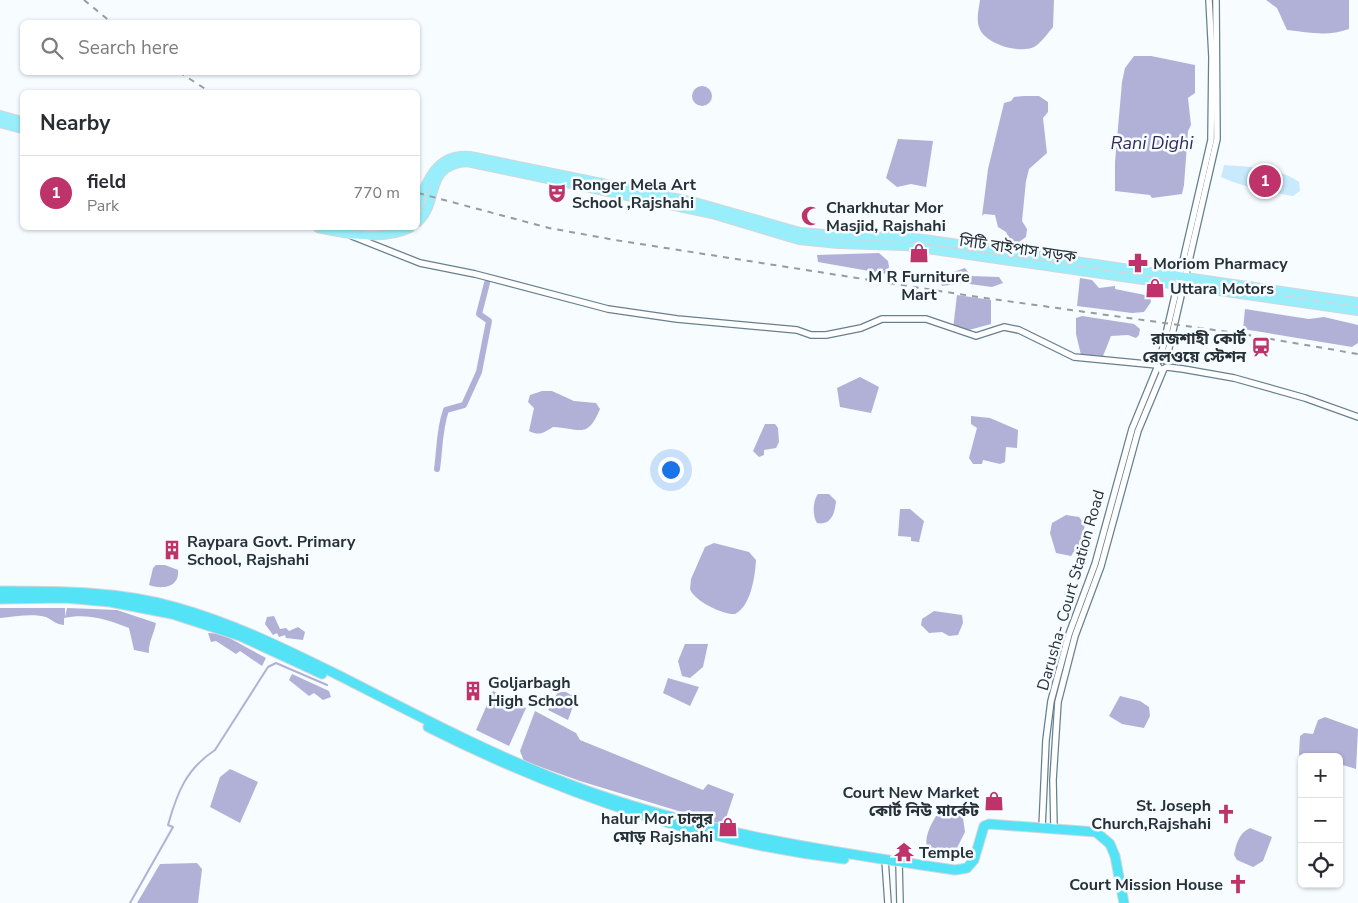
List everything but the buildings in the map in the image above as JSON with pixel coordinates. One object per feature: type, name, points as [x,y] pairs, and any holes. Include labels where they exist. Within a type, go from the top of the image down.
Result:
[{"type":"highway","points":[[0,591],[65,590],[102,594],[174,607],[243,629],[510,760],[599,795],[731,832],[805,848],[886,862],[955,870],[967,868],[974,860],[984,826],[989,824],[1096,832],[1110,844],[1115,856],[1124,903]]},
{"type":"highway","points":[[0,599],[74,598],[110,602],[172,614],[240,636],[364,694],[487,756],[595,801],[730,839],[804,854],[886,862]]},
{"type":"main road","points":[[0,116],[20,121]]},
{"type":"main road","points":[[0,123],[20,128]]},
{"type":"main road","points":[[420,200],[427,177],[433,169],[455,156],[463,155],[536,168],[695,202],[800,232],[848,236],[910,237],[1358,302]]},
{"type":"main road","name":"সিটি বাইপাস সড়ক","points":[[420,218],[427,206],[438,175],[448,167],[468,162],[712,214],[799,240],[838,244],[906,246],[1358,311]]},
{"type":"main road","points":[[328,230],[348,234],[386,234],[402,230]]},
{"type":"street","name":"Darusha- Court Station Road","points":[[1054,828],[1052,780],[1058,702],[1075,636],[1101,566],[1138,431],[1162,365],[1183,276],[1210,140],[1212,57],[1209,0]]},
{"type":"street","name":"Darusha- Court Station Road","points":[[1183,276],[1218,139],[1216,0]]},
{"type":"street","points":[[348,234],[368,244],[420,263],[475,274],[608,309],[677,319],[797,330],[811,335],[844,332],[882,319],[926,320],[976,336],[1004,327],[1018,330],[1074,357],[1162,365],[1234,378],[1305,398],[1358,417]]},
{"type":"street","name":"Darusha- Court Station Road","points":[[1042,828],[1046,740],[1051,701],[1069,634],[1095,564],[1132,429],[1162,365]]},
{"type":"street","points":[[886,862],[888,903]]},
{"type":"street","points":[[899,864],[900,903]]},
{"type":"shaded area","points":[[1224,165],[1253,167],[1282,173],[1299,182],[1300,191],[1293,196],[1238,184],[1221,177]]},
{"type":"water","points":[[980,0],[1054,0],[1053,27],[1034,47],[1020,49],[1003,46],[988,38],[979,27]]},
{"type":"water","points":[[1266,0],[1349,0],[1349,29],[1333,33],[1287,30],[1277,8]]},
{"type":"water","name":"Rani Dighi","points":[[1134,56],[1151,56],[1195,65],[1195,93],[1188,98],[1191,125],[1188,131],[1182,194],[1152,198],[1150,195],[1115,191],[1115,162],[1122,82],[1125,68]]},
{"type":"water","points":[[702,86],[709,89],[712,96],[709,103],[702,106],[695,103],[692,96],[695,89]]},
{"type":"water","points":[[1039,96],[1048,102],[1048,112],[1043,118],[1047,153],[1029,169],[1026,181],[1022,221],[1027,229],[1026,237],[1019,242],[1011,242],[1006,232],[998,227],[995,215],[984,214],[982,216],[988,169],[1004,103],[1011,101],[1014,97]]},
{"type":"water","points":[[898,139],[933,141],[926,187],[911,184],[897,187],[886,178]]},
{"type":"water","points":[[879,253],[888,261],[889,267],[886,274],[818,262],[817,255]]},
{"type":"water","points":[[965,268],[971,276],[999,277],[1003,283],[992,287],[962,283],[942,286],[941,282],[945,275]]},
{"type":"water","points":[[1080,278],[1092,280],[1099,288],[1115,286],[1115,289],[1150,296],[1151,302],[1144,312],[1132,313],[1077,306]]},
{"type":"water","points":[[957,295],[991,300],[991,324],[969,330],[953,329]]},
{"type":"water","points":[[1245,309],[1309,319],[1324,317],[1358,325],[1358,343],[1352,347],[1243,329]]},
{"type":"water","points":[[1082,316],[1134,324],[1140,329],[1139,335],[1136,338],[1128,335],[1111,336],[1103,356],[1081,355],[1076,334],[1076,318]]},
{"type":"water","points":[[860,377],[879,387],[871,413],[840,407],[837,388]]},
{"type":"water","points":[[542,391],[552,391],[574,401],[596,403],[600,409],[587,429],[576,430],[553,427],[541,433],[533,433],[529,431],[534,408],[528,402],[530,395]]},
{"type":"water","points":[[971,416],[990,418],[1018,430],[1017,448],[1006,447],[1005,462],[1000,464],[983,460],[982,464],[973,464],[969,458],[977,428],[971,424]]},
{"type":"water","points":[[765,424],[775,424],[778,428],[779,442],[776,448],[764,450],[764,455],[759,457],[753,451]]},
{"type":"water","points":[[818,494],[829,494],[836,501],[835,510],[826,523],[817,523],[815,520],[814,508]]},
{"type":"water","points":[[900,509],[910,509],[924,521],[919,542],[911,541],[911,537],[898,536]]},
{"type":"water","points":[[1066,515],[1079,517],[1085,525],[1081,541],[1071,556],[1056,553],[1050,533],[1052,523]]},
{"type":"water","points":[[714,543],[749,552],[756,560],[753,582],[748,598],[735,614],[723,612],[710,606],[697,598],[690,589],[691,579],[705,547]]},
{"type":"water","points":[[156,565],[165,565],[178,570],[178,576],[173,584],[164,587],[149,585],[153,568]]},
{"type":"water","points":[[0,608],[65,608],[65,617],[67,608],[117,610],[156,623],[149,646],[149,653],[134,650],[129,628],[113,622],[81,616],[64,618],[64,625],[41,616],[29,615],[0,618]]},
{"type":"water","points":[[934,611],[962,615],[963,623],[958,635],[949,636],[942,632],[929,633],[921,625],[922,619]]},
{"type":"water","points":[[274,616],[280,629],[286,628],[289,631],[298,627],[305,632],[303,640],[286,638],[285,635],[279,637],[277,633],[273,635],[265,624],[267,617]]},
{"type":"water","points":[[208,633],[222,634],[266,658],[262,666],[240,651],[236,654],[216,641],[211,642]]},
{"type":"water","points":[[685,644],[708,644],[703,667],[690,678],[682,676],[678,661]]},
{"type":"water","points":[[292,674],[329,691],[331,697],[323,700],[314,693],[309,696],[289,680]]},
{"type":"water","points":[[668,678],[699,687],[690,706],[663,693]]},
{"type":"water","points":[[493,691],[526,708],[509,746],[476,730]]},
{"type":"water","points":[[558,692],[566,692],[576,698],[568,720],[548,710]]},
{"type":"water","points":[[1120,696],[1140,701],[1149,707],[1150,716],[1144,728],[1122,724],[1109,716]]},
{"type":"water","points":[[535,711],[576,733],[580,740],[703,790],[708,784],[734,794],[726,818],[721,824],[580,781],[524,761],[520,751]]},
{"type":"water","points":[[1325,717],[1358,729],[1356,769],[1343,765],[1343,753],[1299,753],[1300,736],[1304,733],[1313,734],[1318,720]]},
{"type":"water","points":[[230,769],[258,782],[240,823],[210,807],[220,777]]},
{"type":"water","points":[[959,815],[963,818],[965,832],[957,848],[942,853],[928,850],[926,841],[936,816]]},
{"type":"water","points":[[1250,828],[1272,837],[1263,861],[1253,867],[1237,860],[1234,855],[1241,836]]},
{"type":"water","points":[[197,863],[202,869],[198,903],[137,903],[160,864]]},
{"type":"waterway","points":[[437,469],[441,432],[446,410],[464,405],[479,372],[489,321],[479,314],[487,283]]},
{"type":"waterway","points":[[130,903],[173,827],[168,825],[175,802],[184,783],[197,765],[215,750],[268,667],[276,663],[327,685]]},
{"type":"railway","points":[[84,0],[109,20]]},
{"type":"railway","points":[[184,75],[207,90]]},
{"type":"railway","points":[[420,194],[549,228],[615,240],[978,297],[1236,333],[1358,354]]},
{"type":"place","name":"field","points":[[1265,181]]},
{"type":"place","name":"Ronger Mela Art School ,Rajshahi","points":[[557,193]]},
{"type":"place","name":"Charkhutar Mor Masjid, Rajshahi","points":[[811,216]]},
{"type":"place","name":"M R Furniture Mart","points":[[919,253]]},
{"type":"place","name":"Moriom Pharmacy","points":[[1138,263]]},
{"type":"place","name":"Uttara Motors","points":[[1155,288]]},
{"type":"place","name":"রাজশাহী কোর্ট রেলওয়ে স্টেশন","points":[[1261,347]]},
{"type":"place","name":"Raypara Govt. Primary School, Rajshahi","points":[[172,550]]},
{"type":"place","name":"Goljarbagh High School","points":[[473,691]]},
{"type":"place","name":"Court New Market কোর্ট নিউ মার্কেট","points":[[994,801]]},
{"type":"place","name":"St. Joseph Church,Rajshahi","points":[[1226,814]]},
{"type":"place","name":"halur Mor ঢালুর মোড় Rajshahi","points":[[728,827]]},
{"type":"place","name":"Temple","points":[[904,852]]},
{"type":"place","name":"Court Mission House","points":[[1238,884]]}]
